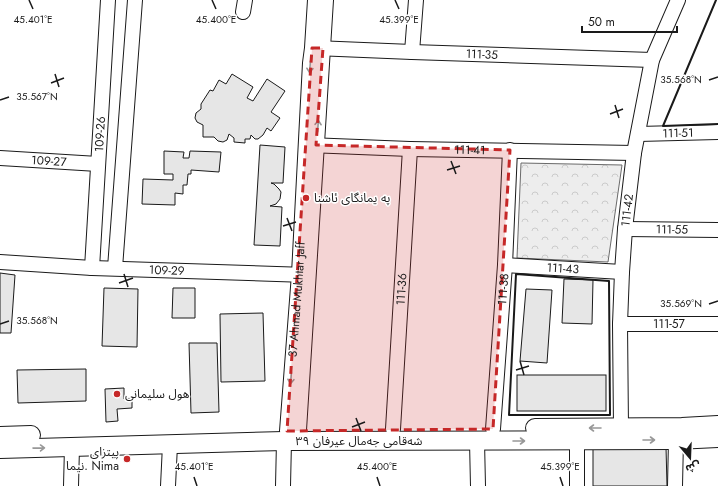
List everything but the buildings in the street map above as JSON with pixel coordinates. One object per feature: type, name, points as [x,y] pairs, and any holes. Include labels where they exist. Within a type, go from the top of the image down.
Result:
[{"type":"main road","name":"شەقامی جەمال عیرفان ٣٩","points":[[0,449],[170,444],[290,434],[392,429],[622,428],[718,425]]},
{"type":"main road","name":"شەقامی جەمال عیرفان ٣٩","points":[[0,436],[290,434],[477,441],[676,440],[718,438]]},
{"type":"street","name":"109-26","points":[[92,268],[108,0]]},
{"type":"street","points":[[115,268],[135,0]]},
{"type":"street","name":"37 Ahmad Mukhtar Jaff","points":[[316,0],[318,48]]},
{"type":"street","name":"37 Ahmad Mukhtar Jaff","points":[[283,486],[290,434],[304,275],[312,145],[310,63],[318,48],[326,0]]},
{"type":"street","points":[[412,52],[416,0]]},
{"type":"street","name":"111-42","points":[[622,428],[620,324],[622,272],[625,229],[634,153],[652,60],[678,0]]},
{"type":"street","name":"111-35","points":[[318,48],[652,60]]},
{"type":"street","name":"111-51","points":[[638,134],[718,132]]},
{"type":"street","name":"111-41","points":[[312,145],[410,149],[634,153]]},
{"type":"street","name":"111-36","points":[[392,429],[410,149]]},
{"type":"street","name":"111-38","points":[[493,429],[510,150]]},
{"type":"street","name":"109-27","points":[[0,158],[98,164]]},
{"type":"street","name":"111-55","points":[[625,229],[718,230]]},
{"type":"street","name":"109-29","points":[[0,262],[92,268],[304,275]]},
{"type":"street","name":"111-43","points":[[504,265],[622,272]]},
{"type":"street","name":"111-57","points":[[620,324],[718,324]]},
{"type":"street","points":[[577,440],[577,486]]},
{"type":"street","points":[[675,486],[676,440]]},
{"type":"street","points":[[477,441],[478,486]]},
{"type":"street","points":[[168,486],[170,444]]},
{"type":"street","points":[[71,486],[72,447]]},
{"type":"highlighted area","points":[[312,48],[323,48],[316,145],[510,150],[493,429],[287,431]]},
{"type":"green space","points":[[521,163],[622,165],[608,262],[517,258]]},
{"type":"wall","points":[[716,0],[663,126],[718,124]]},
{"type":"wall","points":[[516,274],[609,281],[610,415],[509,415],[516,274]]},
{"type":"place","name":"په یمانگای ئاشنا","points":[[306,198]]},
{"type":"place","name":"هول سليمانى","points":[[117,394]]},
{"type":"place","name":"پیتزای نیما. Nima","points":[[127,459]]}]
